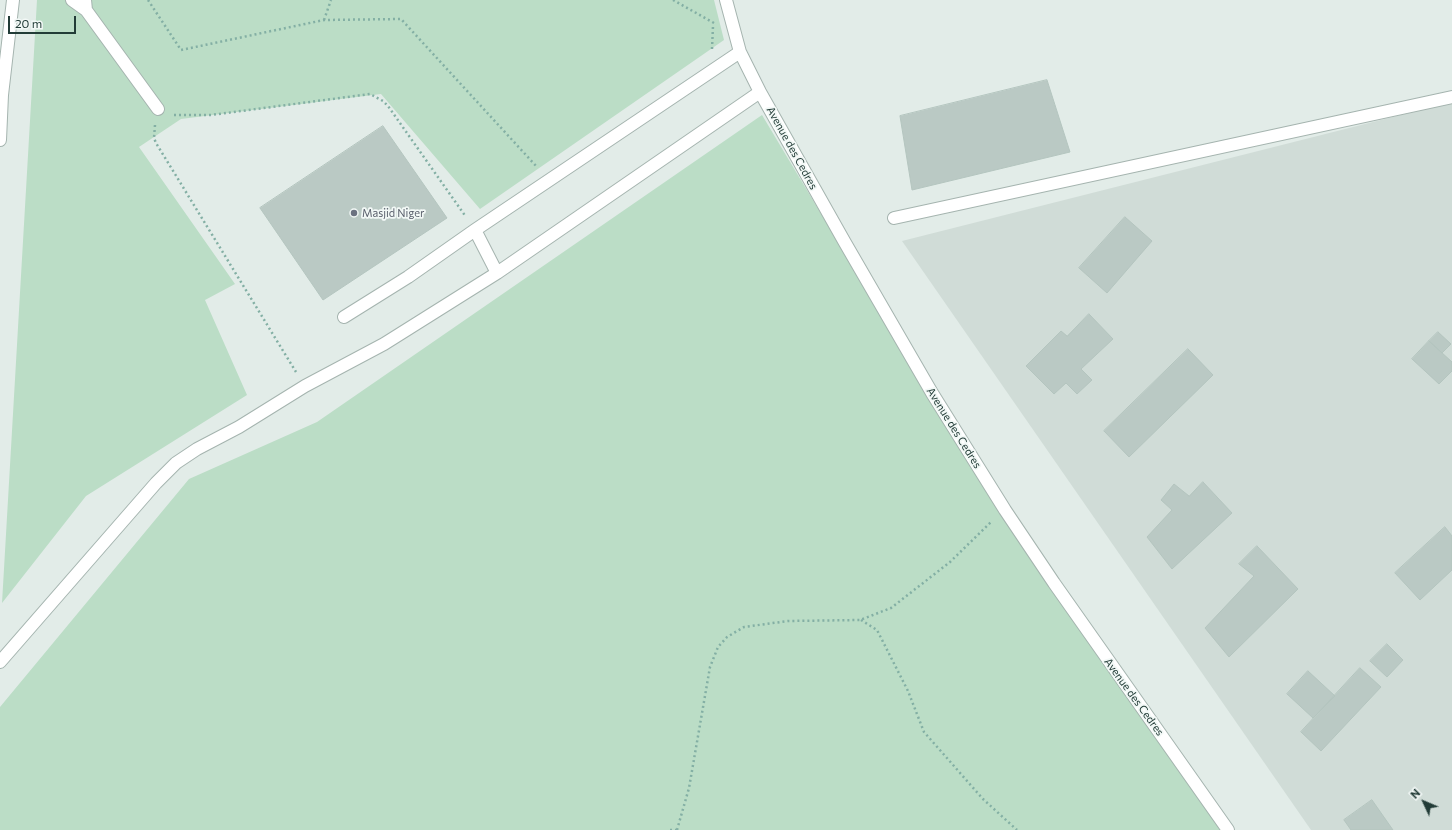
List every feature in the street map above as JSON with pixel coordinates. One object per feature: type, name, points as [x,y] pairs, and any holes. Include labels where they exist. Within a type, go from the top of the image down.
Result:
[{"type":"street","points":[[0,140],[2,95],[13,0]]},
{"type":"street","points":[[72,0],[85,5],[158,109]]},
{"type":"street","name":"Avenue des Cedres","points":[[726,0],[740,52],[760,92],[909,353],[1005,510],[1098,647],[1228,830]]},
{"type":"street","points":[[344,317],[408,277],[475,230],[740,52]]},
{"type":"street","points":[[0,662],[156,483],[176,464],[197,449],[239,427],[305,386],[384,344],[497,272],[760,92]]},
{"type":"street","points":[[894,218],[1452,97]]},
{"type":"street","points":[[475,230],[497,272]]},
{"type":"path","points":[[148,0],[182,50],[324,20],[401,19],[541,172]]},
{"type":"path","points":[[324,20],[331,0]]},
{"type":"path","points":[[673,0],[736,35]]},
{"type":"path","points":[[305,386],[156,143],[154,132],[158,109],[174,115],[211,115],[370,94],[377,97],[388,106],[475,230]]},
{"type":"path","points":[[670,830],[678,830],[689,788],[704,694],[710,667],[718,647],[727,637],[744,627],[788,621],[860,620],[891,608],[950,562],[1005,510]]},
{"type":"path","points":[[860,620],[877,630],[908,691],[924,732],[983,799],[1017,830]]},
{"type":"shaded area","points":[[1452,102],[1452,830],[1311,830],[902,241]]},
{"type":"green space","points":[[37,0],[714,0],[724,40],[480,209],[381,94],[181,119],[139,147],[235,284],[205,300],[247,395],[86,496],[2,603]]},
{"type":"green space","points":[[762,115],[997,508],[1225,830],[0,830],[0,707],[189,479],[317,422]]},
{"type":"building","points":[[1047,80],[1070,152],[912,190],[900,116]]},
{"type":"building","name":"Masjid Niger","points":[[383,126],[447,218],[323,300],[260,208]]},
{"type":"building","points":[[1125,217],[1152,241],[1107,293],[1079,268]]},
{"type":"building","points":[[1089,314],[1113,339],[1081,369],[1092,380],[1077,394],[1066,383],[1054,394],[1026,366],[1061,331],[1067,336]]},
{"type":"building","points":[[1438,332],[1451,344],[1442,353],[1429,341]]},
{"type":"building","points":[[1429,341],[1452,362],[1452,371],[1439,384],[1412,359]]},
{"type":"building","points":[[1188,349],[1213,375],[1129,457],[1104,431]]},
{"type":"building","points":[[1203,482],[1232,513],[1172,569],[1147,537],[1172,510],[1161,500],[1174,484],[1189,496]]},
{"type":"building","points":[[1445,527],[1452,536],[1452,570],[1420,600],[1395,573]]},
{"type":"building","points":[[1257,546],[1298,589],[1229,657],[1205,628],[1254,576],[1239,564]]},
{"type":"building","points":[[1387,644],[1403,660],[1387,677],[1370,661]]},
{"type":"building","points":[[1360,668],[1381,687],[1321,751],[1301,732]]},
{"type":"building","points":[[1308,671],[1335,696],[1313,718],[1287,694]]},
{"type":"building","points":[[1372,800],[1393,830],[1351,830],[1344,820]]},
{"type":"place","name":"Masjid Niger","points":[[354,213]]}]
